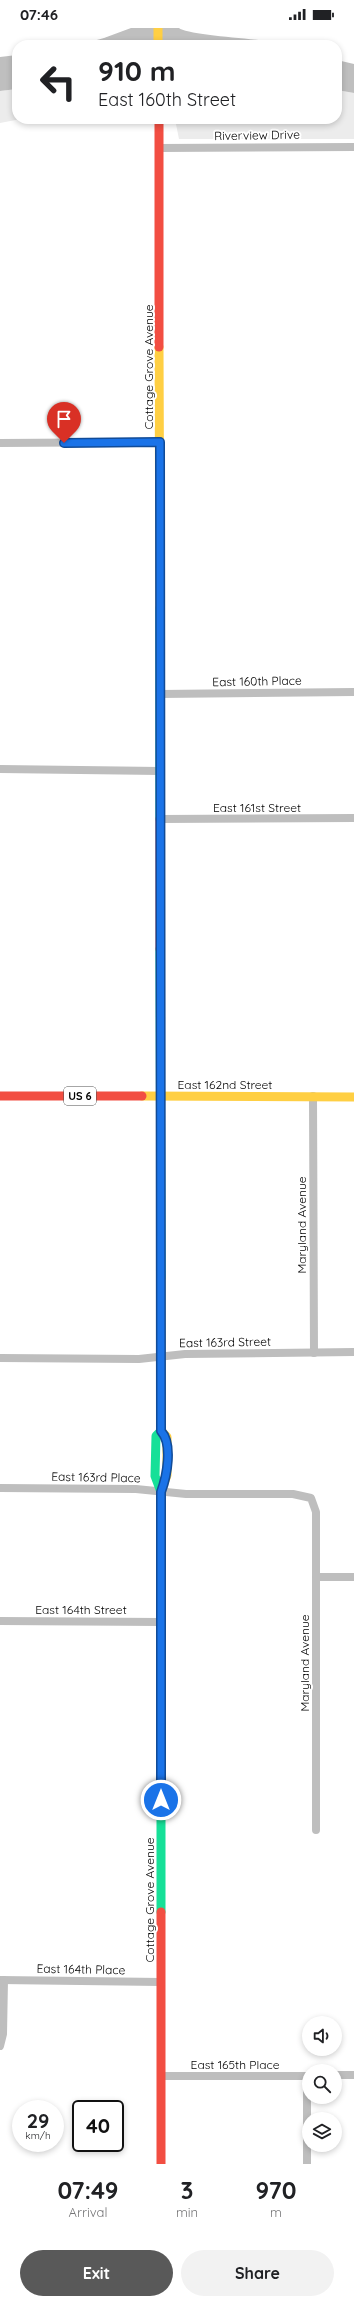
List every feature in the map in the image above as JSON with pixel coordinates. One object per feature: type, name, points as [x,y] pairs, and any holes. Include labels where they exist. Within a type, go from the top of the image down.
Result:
[{"type":"main road","points":[[158,28],[158,40]]},
{"type":"main road","name":"Cottage Grove Avenue","points":[[159,124],[161,1431],[167,1437],[167,1476],[161,1492],[160,2164]]},
{"type":"main road","name":"East 162nd Street","points":[[0,1096],[354,1097]]},
{"type":"street","name":"Riverview Drive","points":[[159,148],[354,147]]},
{"type":"street","points":[[0,443],[160,442]]},
{"type":"street","name":"East 160th Place","points":[[160,694],[354,692]]},
{"type":"street","points":[[0,769],[160,771]]},
{"type":"street","name":"East 161st Street","points":[[160,819],[354,818]]},
{"type":"street","name":"Maryland Avenue","points":[[313,1096],[314,1353]]},
{"type":"street","name":"East 163rd Street","points":[[0,1358],[139,1360],[185,1354],[354,1352]]},
{"type":"street","name":"East 163rd Place","points":[[0,1488],[136,1489],[161,1492],[292,1494],[310,1498]]},
{"type":"street","name":"Maryland Avenue","points":[[310,1498],[316,1512],[316,1830]]},
{"type":"street","points":[[316,1577],[354,1577]]},
{"type":"street","name":"East 164th Street","points":[[0,1621],[161,1622]]},
{"type":"street","points":[[0,2046],[3,2034],[2,1980]]},
{"type":"street","name":"East 164th Place","points":[[2,1980],[161,1982]]},
{"type":"street","points":[[342,2075],[354,2075]]},
{"type":"street","name":"East 165th Place","points":[[161,2076],[302,2076]]},
{"type":"street","points":[[307,2164],[308,2104]]},
{"type":"shaded area","points":[[131,28],[179,28],[196,33],[259,40],[97,40]]},
{"type":"shaded area","points":[[12,56],[12,90],[0,91],[0,57]]},
{"type":"shaded area","points":[[342,61],[354,64],[354,93],[342,91]]},
{"type":"shaded area","points":[[12,90],[12,121],[0,123],[0,91]]},
{"type":"shaded area","points":[[342,91],[354,93],[354,139],[179,139],[176,124],[342,124]]},
{"type":"traffic: fast","points":[[160,608],[160,819]]},
{"type":"traffic: fast","points":[[160,949],[161,1278]]},
{"type":"traffic: fast","points":[[161,1431],[156,1436],[155,1476],[161,1492]]},
{"type":"traffic: fast","points":[[161,1583],[161,1912]]},
{"type":"traffic: slow","points":[[158,28],[158,40]]},
{"type":"traffic: slow","points":[[159,347],[160,608]]},
{"type":"traffic: slow","points":[[142,1096],[354,1097]]},
{"type":"traffic: slow","points":[[161,1278],[161,1431],[167,1437],[167,1475],[161,1492],[161,1583]]},
{"type":"traffic: jam","points":[[159,124],[159,347]]},
{"type":"traffic: jam","points":[[160,819],[160,949]]},
{"type":"traffic: jam","points":[[0,1096],[142,1096]]},
{"type":"traffic: jam","points":[[161,1912],[161,2164]]},
{"type":"route","points":[[64,443],[160,442],[161,1431],[167,1437],[167,1476],[161,1492],[161,1800]]}]
